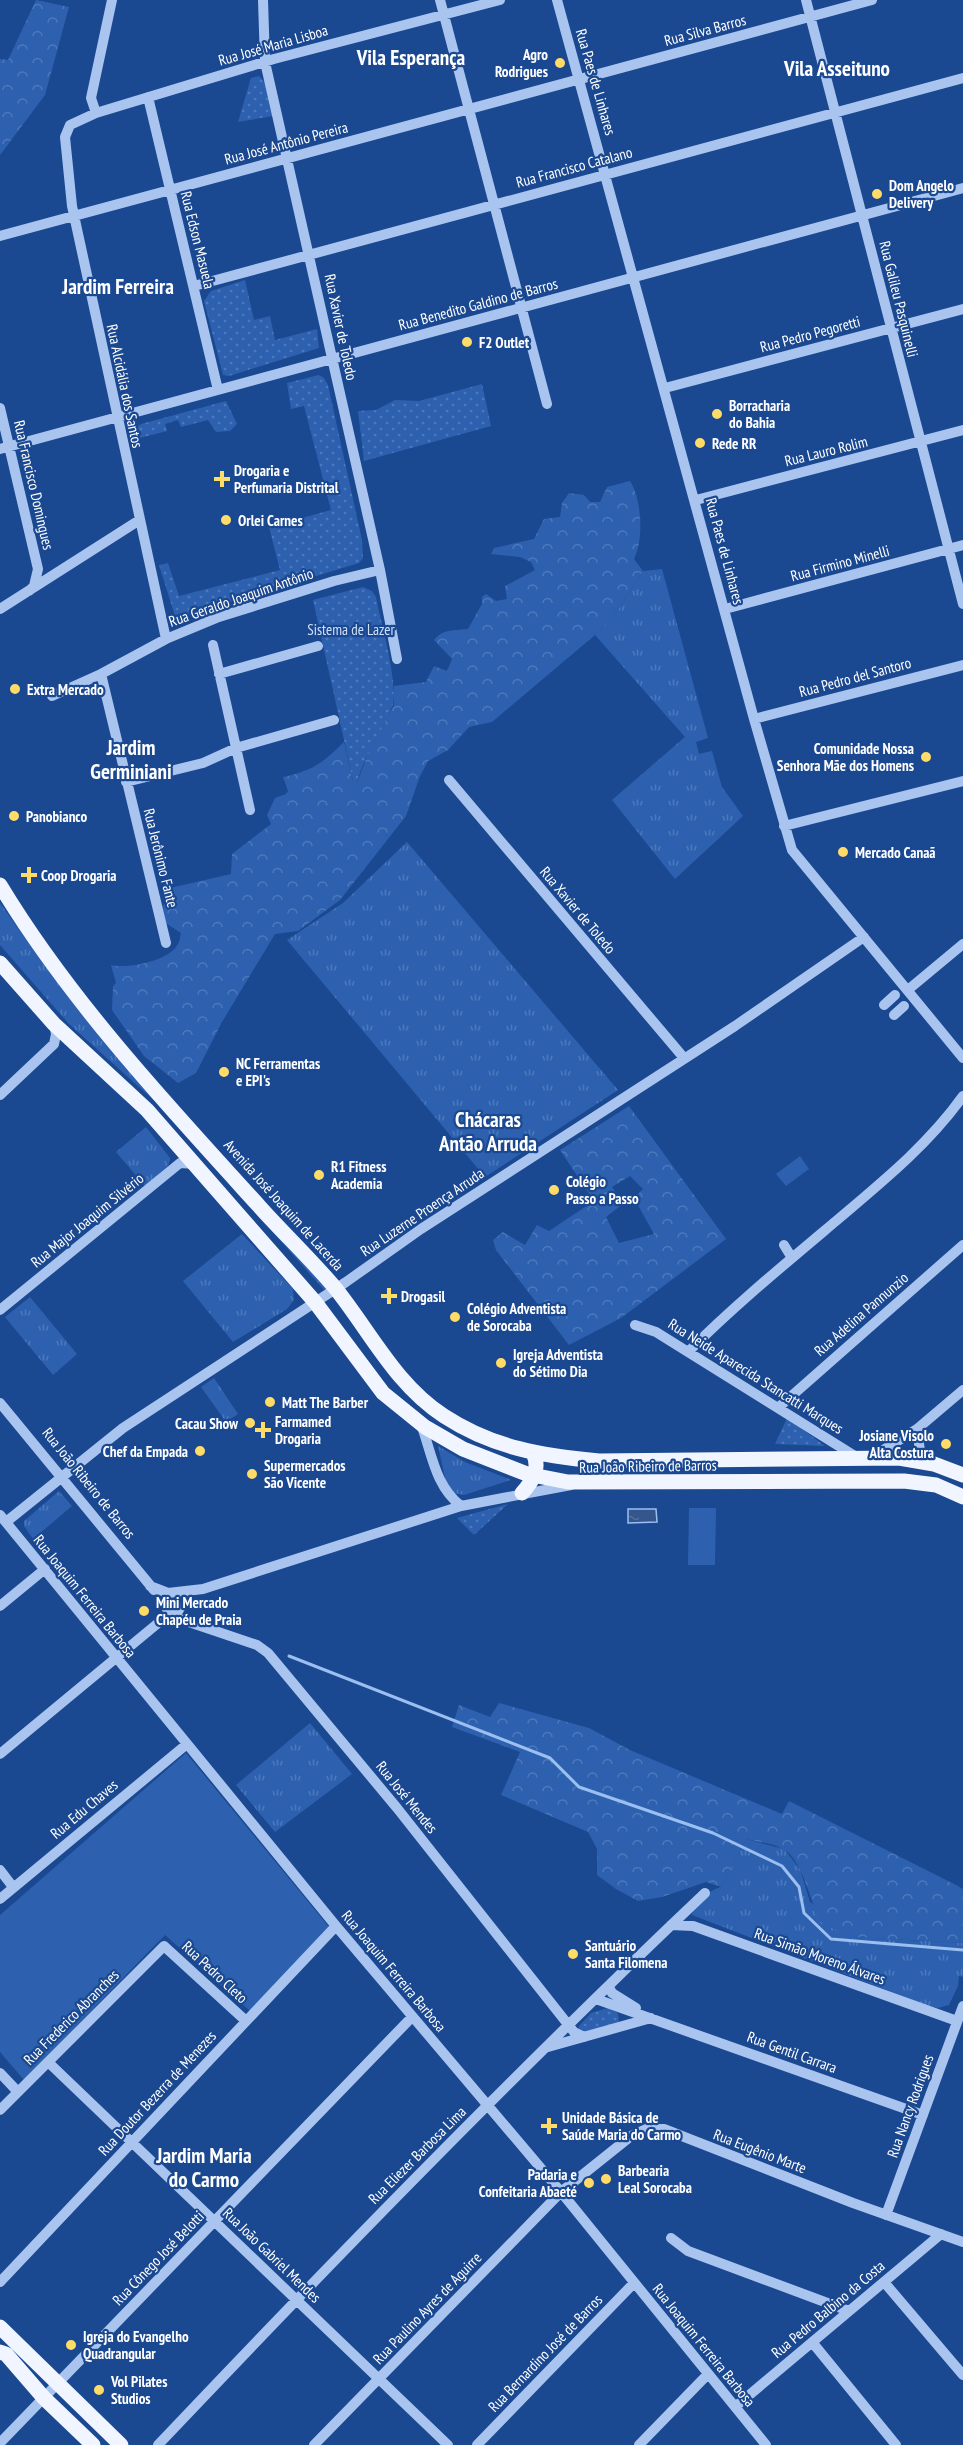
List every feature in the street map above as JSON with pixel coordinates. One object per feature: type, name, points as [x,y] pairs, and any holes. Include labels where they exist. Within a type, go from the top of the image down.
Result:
[{"type":"main road","name":"Avenida José Joaquim de Lacerda","points":[[0,885],[43,951],[153,1088],[336,1288],[404,1382],[442,1415],[478,1437],[532,1454],[599,1461]]},
{"type":"main road","points":[[0,963],[54,1024],[147,1110],[196,1164],[315,1302],[383,1393],[421,1424],[463,1449],[534,1476],[586,1483]]},
{"type":"main road","points":[[522,1493],[534,1476],[535,1459],[532,1454]]},
{"type":"main road","name":"Rua João Ribeiro de Barros","points":[[599,1461],[899,1458],[934,1464],[963,1475]]},
{"type":"main road","name":"Rua João Ribeiro de Barros","points":[[586,1483],[904,1481],[936,1485],[963,1497]]},
{"type":"main road","points":[[1,2331],[121,2445]]},
{"type":"main road","points":[[0,2352],[6,2354],[44,2398],[93,2445]]},
{"type":"street","points":[[96,113],[91,98],[112,0]]},
{"type":"street","name":"Rua Xavier de Toledo","points":[[263,0],[266,62],[311,254],[380,570],[397,659]]},
{"type":"street","points":[[440,0],[548,404]]},
{"type":"street","name":"Rua José Maria Lisboa","points":[[65,137],[70,125],[96,113],[266,62],[500,0]]},
{"type":"street","name":"Rua Paes de Linhares","points":[[557,0],[792,850],[909,989],[963,1058]]},
{"type":"street","name":"Rua Galileu Pasquinelli","points":[[806,0],[963,604]]},
{"type":"street","name":"Rua Silva Barros","points":[[579,80],[872,0]]},
{"type":"street","name":"Rua Francisco Catalano","points":[[194,286],[963,78]]},
{"type":"street","name":"Rua José Antônio Pereira","points":[[0,236],[579,80]]},
{"type":"street","name":"Rua Edson Masuela","points":[[148,97],[218,390]]},
{"type":"street","name":"Rua Alcidália dos Santos","points":[[65,137],[74,216],[165,639]]},
{"type":"street","name":"Rua Benedito Galdino de Barros","points":[[5,448],[963,188]]},
{"type":"street","name":"Rua Pedro Pegoretti","points":[[665,388],[963,309]]},
{"type":"street","name":"Rua Francisco Domingues","points":[[0,408],[5,448],[38,569],[34,586],[29,591]]},
{"type":"street","name":"Rua Lauro Rolim","points":[[696,500],[963,430]]},
{"type":"street","points":[[0,609],[138,521]]},
{"type":"street","name":"Rua Firmino Minelli","points":[[725,609],[963,545]]},
{"type":"street","name":"Rua Francisco Domingues","points":[[38,569],[50,576],[56,574]]},
{"type":"street","name":"Rua Geraldo Joaquim Antônio","points":[[52,696],[101,674],[165,639],[219,617],[380,570]]},
{"type":"street","points":[[213,645],[250,810]]},
{"type":"street","points":[[219,674],[318,646]]},
{"type":"street","name":"Rua Pedro del Santoro","points":[[754,719],[963,665]]},
{"type":"street","name":"Rua Jerônimo Fante","points":[[101,674],[166,943]]},
{"type":"street","points":[[126,782],[203,763],[236,748],[334,720]]},
{"type":"street","name":"Rua Xavier de Toledo","points":[[449,780],[684,1058]]},
{"type":"street","points":[[784,826],[963,781]]},
{"type":"street","name":"Rua Luzerne Proença Arruda","points":[[3,1519],[123,1428],[438,1218],[670,1074],[684,1058],[738,1030],[864,937]]},
{"type":"street","points":[[909,989],[963,944]]},
{"type":"street","points":[[884,1005],[895,995]]},
{"type":"street","points":[[894,1015],[904,1006]]},
{"type":"street","points":[[0,1095],[54,1044],[56,1034],[54,1024]]},
{"type":"street","points":[[688,1352],[927,1141],[963,1096]]},
{"type":"street","name":"Rua Major Joaquim Silvério","points":[[0,1310],[180,1163],[196,1164]]},
{"type":"street","points":[[784,1245],[792,1258]]},
{"type":"street","name":"Rua Adelina Pannunzio","points":[[779,1407],[963,1245]]},
{"type":"street","name":"Rua Neide Aparecida Stancatti Marques","points":[[635,1325],[656,1332],[865,1458]]},
{"type":"street","points":[[865,1458],[917,1429],[963,1390]]},
{"type":"street","name":"Rua João Ribeiro de Barros","points":[[0,1402],[174,1614],[185,1602],[203,1589]]},
{"type":"street","points":[[421,1424],[439,1481],[443,1512]]},
{"type":"street","points":[[917,1429],[920,1451],[934,1464]]},
{"type":"street","points":[[439,1481],[450,1497],[461,1506]]},
{"type":"street","name":"Rua João Ribeiro de Barros","points":[[150,1586],[168,1593],[203,1589],[461,1506],[586,1483]]},
{"type":"street","name":"Rua Joaquim Ferreira Barbosa","points":[[3,1519],[336,1926],[561,2192],[766,2445]]},
{"type":"street","points":[[0,1606],[45,1569]]},
{"type":"street","points":[[0,1754],[163,1619],[174,1614]]},
{"type":"street","name":"Rua José Mendes","points":[[174,1614],[257,1645],[268,1653],[397,1808],[574,2032],[584,2037]]},
{"type":"street","name":"Rua Edu Chaves","points":[[0,1899],[187,1744]]},
{"type":"street","points":[[0,1870],[14,1887]]},
{"type":"street","name":"Rua Eliezer Barbosa Lima","points":[[158,2445],[296,2299],[488,2105],[705,1893]]},
{"type":"street","name":"Rua Simão Moreno Álvares","points":[[671,1925],[693,1926],[957,2021]]},
{"type":"street","name":"Rua Doutor Bezerra de Menezes","points":[[0,2282],[336,1926]]},
{"type":"street","name":"Rua Pedro Cleto","points":[[164,1946],[246,2021]]},
{"type":"street","name":"Rua Frederico Abranches","points":[[0,2110],[164,1946]]},
{"type":"street","name":"Rua Gentil Carrara","points":[[609,1986],[612,1993],[651,2018]]},
{"type":"street","name":"Rua Gentil Carrara","points":[[596,1999],[923,2115]]},
{"type":"street","name":"Rua Nancy Rodrigues","points":[[886,2215],[963,2006]]},
{"type":"street","name":"Rua Cônego José Belotti","points":[[0,2443],[412,2017]]},
{"type":"street","points":[[547,2047],[651,2018]]},
{"type":"street","name":"Rua João Gabriel Mendes","points":[[48,2062],[448,2445]]},
{"type":"street","points":[[0,2073],[18,2092]]},
{"type":"street","name":"Rua Eugênio Marte","points":[[561,2192],[631,2136],[646,2129],[663,2129],[886,2215],[963,2242]]},
{"type":"street","name":"Rua Paulino Ayres de Aguirre","points":[[314,2445],[561,2192]]},
{"type":"street","name":"Rua Pedro Balbino da Costa","points":[[735,2407],[941,2234]]},
{"type":"street","points":[[671,2238],[688,2251],[849,2311]]},
{"type":"street","points":[[884,2282],[963,2375]]},
{"type":"street","name":"Rua Bernardino José de Barros","points":[[477,2445],[634,2283]]},
{"type":"street","points":[[812,2342],[896,2445]]},
{"type":"street","points":[[639,2445],[708,2374]]},
{"type":"green space","points":[[36,0],[69,7],[45,95],[0,155],[0,59],[8,60]]},
{"type":"green space","points":[[259,76],[265,82],[273,116],[238,122],[251,78]]},
{"type":"green space","points":[[245,280],[254,320],[270,316],[275,340],[317,329],[319,348],[229,376],[223,375],[204,301],[211,291]]},
{"type":"green space","points":[[319,375],[328,385],[362,540],[363,558],[359,563],[184,616],[175,616],[159,565],[168,563],[179,596],[280,570],[269,527],[331,510],[304,406],[291,409],[287,383]]},
{"type":"green space","points":[[482,384],[491,426],[364,461],[358,411],[376,410],[395,400],[419,401]]},
{"type":"green space","points":[[226,401],[237,424],[230,431],[216,432],[208,420],[181,427],[178,420],[165,424],[167,431],[136,439],[135,429],[141,424]]},
{"type":"green space","points":[[630,481],[637,498],[640,520],[639,541],[634,559],[643,571],[616,613],[595,635],[492,722],[469,727],[448,750],[428,761],[420,776],[406,816],[340,900],[298,931],[275,934],[222,1022],[196,1073],[178,1083],[144,1056],[112,1010],[113,986],[116,983],[111,965],[128,966],[149,962],[175,949],[181,933],[164,922],[163,905],[168,903],[164,893],[166,889],[231,874],[232,854],[271,824],[267,815],[275,798],[288,791],[283,777],[316,765],[344,742],[354,785],[357,783],[372,743],[394,705],[394,686],[426,682],[434,666],[447,671],[452,659],[434,640],[445,632],[468,629],[482,604],[482,597],[486,594],[496,601],[507,599],[505,586],[535,570],[531,562],[520,557],[491,554],[494,548],[534,539],[544,519],[560,517],[562,503],[569,493],[584,495],[590,502],[600,502],[607,487]]},
{"type":"green space","points":[[662,569],[708,738],[696,742],[699,754],[712,751],[722,787],[743,816],[675,879],[612,800],[685,737],[595,635],[616,613],[643,571]]},
{"type":"green space","name":"Sistema de Lazer","points":[[363,587],[372,591],[376,597],[392,670],[394,698],[388,717],[354,785],[313,600]]},
{"type":"green space","points":[[407,842],[618,1090],[485,1177],[287,940],[343,903]]},
{"type":"green space","points":[[0,903],[26,939],[328,1289],[325,1291],[168,1113],[69,1024],[0,945]]},
{"type":"green space","points":[[629,1106],[726,1239],[621,1318],[569,1345],[496,1250],[493,1240],[503,1232],[525,1245],[537,1225],[549,1231],[594,1201],[560,1150]],"holes":[[[630,1176],[643,1189],[634,1198],[654,1234],[619,1243],[606,1217],[624,1203],[612,1187]]]},
{"type":"green space","points":[[146,1127],[170,1158],[168,1166],[145,1186],[116,1152]]},
{"type":"green space","points":[[800,1156],[809,1169],[786,1186],[776,1174]]},
{"type":"green space","points":[[242,1234],[293,1289],[294,1300],[287,1309],[233,1342],[183,1281]]},
{"type":"green space","points":[[30,1297],[77,1354],[53,1375],[5,1317]]},
{"type":"green space","points":[[214,1378],[238,1414],[226,1422],[201,1387]]},
{"type":"green space","points":[[787,1418],[825,1446],[775,1444]]},
{"type":"green space","points":[[438,1446],[465,1462],[511,1480],[464,1495],[453,1493],[446,1482]]},
{"type":"green space","points":[[59,1491],[72,1506],[33,1539],[24,1526],[24,1521]]},
{"type":"green space","points":[[508,1504],[474,1535],[457,1518]]},
{"type":"green space","points":[[689,1508],[716,1508],[715,1565],[688,1565]]},
{"type":"green space","points":[[499,1703],[589,1728],[630,1750],[782,1814],[789,1801],[956,1885],[963,1889],[963,1943],[855,1937],[821,1924],[806,1883],[790,1854],[775,1845],[746,1839],[721,1887],[706,1882],[662,1897],[638,1901],[597,1875],[597,1849],[588,1832],[501,1795],[520,1752],[452,1727],[459,1705],[490,1717]]},
{"type":"green space","points":[[310,1723],[352,1774],[275,1832],[236,1785]]},
{"type":"green space","points":[[186,1753],[329,1927],[250,2011],[165,1935],[24,2080],[0,2052],[0,1915]]},
{"type":"green space","points":[[746,1839],[784,1849],[800,1869],[810,1902],[855,1937],[963,1943],[963,1977],[959,1976],[958,1986],[949,2005],[938,2008],[926,2005],[692,1915],[703,1898],[711,1891],[721,1887]]},
{"type":"green space","points":[[608,2008],[618,2013],[619,2022],[586,2033],[579,2031],[579,2026],[591,2013]]},
{"type":"water","points":[[628,1509],[656,1509],[657,1522],[628,1523]]},
{"type":"waterway","points":[[289,1656],[550,1758],[579,1787],[713,1833],[782,1866],[799,1887],[804,1913],[831,1939],[963,1950]]},
{"type":"place","name":"Agro Rodrigues","points":[[560,63]]},
{"type":"place","name":"Dom Angelo Delivery","points":[[877,194]]},
{"type":"place","name":"F2 Outlet","points":[[467,342]]},
{"type":"place","name":"Borracharia do Bahia","points":[[717,414]]},
{"type":"place","name":"Rede RR","points":[[700,443]]},
{"type":"place","name":"Drogaria e Perfumaria Distrital","points":[[222,479]]},
{"type":"place","name":"Orlei Carnes","points":[[226,520]]},
{"type":"place","name":"Extra Mercado","points":[[15,689]]},
{"type":"place","name":"Comunidade Nossa Senhora Mãe dos Homens","points":[[926,757]]},
{"type":"place","name":"Panobianco","points":[[14,816]]},
{"type":"place","name":"Mercado Canaã","points":[[843,852]]},
{"type":"place","name":"Coop Drogaria","points":[[29,875]]},
{"type":"place","name":"NC Ferramentas e EPI's","points":[[224,1072]]},
{"type":"place","name":"R1 Fitness Academia","points":[[319,1175]]},
{"type":"place","name":"Colégio Passo a Passo","points":[[554,1190]]},
{"type":"place","name":"Drogasil","points":[[389,1296]]},
{"type":"place","name":"Colégio Adventista de Sorocaba","points":[[455,1317]]},
{"type":"place","name":"Igreja Adventista do Sétimo Dia","points":[[501,1363]]},
{"type":"place","name":"Matt The Barber","points":[[270,1402]]},
{"type":"place","name":"Cacau Show","points":[[250,1423]]},
{"type":"place","name":"Farmamed Drogaria","points":[[263,1430]]},
{"type":"place","name":"Josiane Visolo Alta Costura","points":[[946,1444]]},
{"type":"place","name":"Chef da Empada","points":[[200,1451]]},
{"type":"place","name":"Supermercados São Vicente","points":[[252,1474]]},
{"type":"place","name":"Mini Mercado Chapéu de Praia","points":[[144,1611]]},
{"type":"place","name":"Santuário Santa Filomena","points":[[573,1954]]},
{"type":"place","name":"Unidade Básica de Saúde Maria do Carmo","points":[[549,2126]]},
{"type":"place","name":"Barbearia Leal Sorocaba","points":[[606,2179]]},
{"type":"place","name":"Padaria e Confeitaria Abaeté","points":[[589,2183]]},
{"type":"place","name":"Igreja do Evangelho Quadrangular","points":[[71,2345]]},
{"type":"place","name":"Vol Pilates Studios","points":[[99,2390]]},
{"type":"district","name":"Vila Esperança","points":[[411,57]]},
{"type":"district","name":"Vila Asseituno","points":[[837,68]]},
{"type":"district","name":"Jardim Ferreira","points":[[118,286]]},
{"type":"district","name":"Jardim Germiniani","points":[[131,759]]},
{"type":"district","name":"Chácaras Antão Arruda","points":[[488,1131]]},
{"type":"district","name":"Jardim Maria do Carmo","points":[[204,2167]]}]
